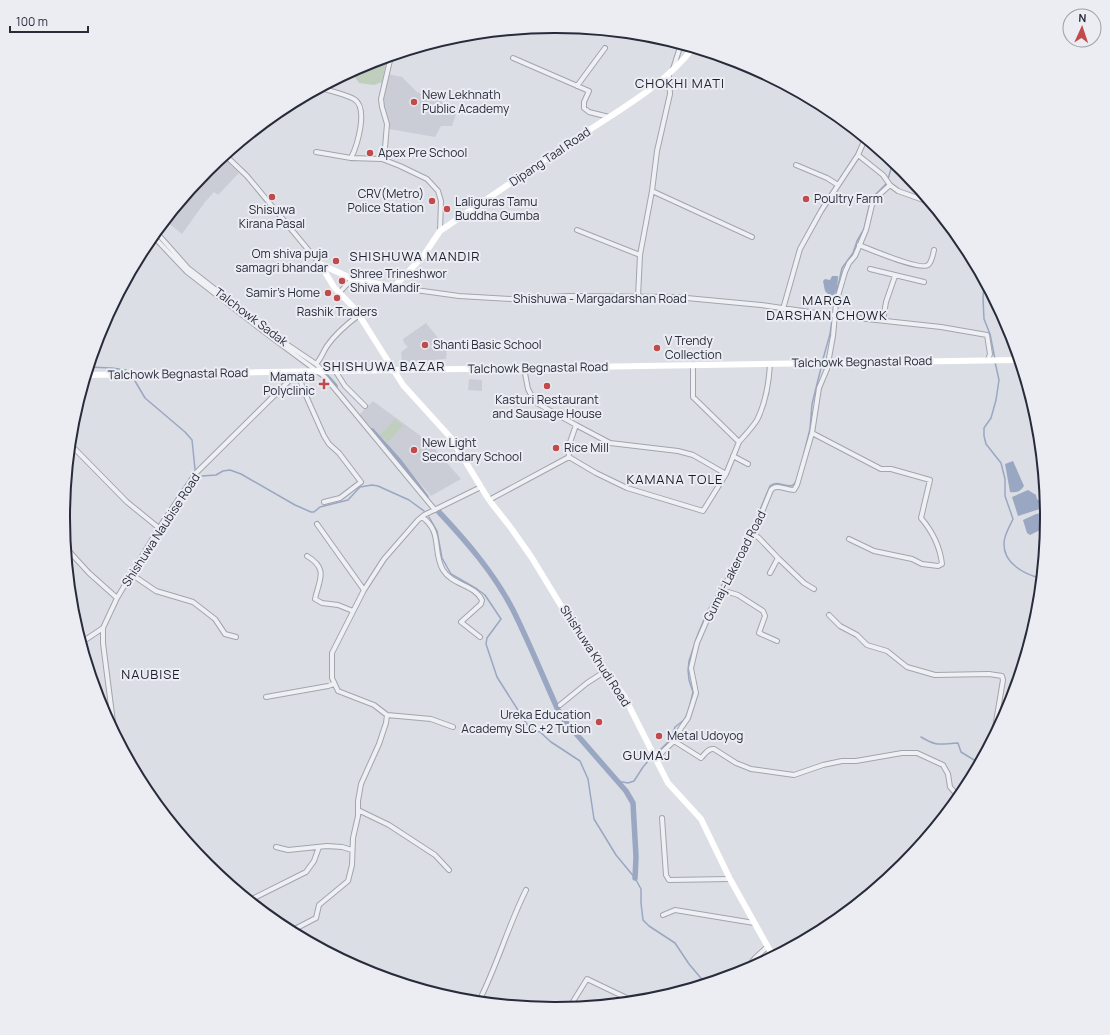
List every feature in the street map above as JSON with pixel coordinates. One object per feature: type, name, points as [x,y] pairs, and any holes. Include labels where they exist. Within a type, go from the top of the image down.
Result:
[{"type":"main road","name":"Dipang Taal Road","points":[[394,287],[424,255],[440,232],[609,117],[670,73],[682,63],[690,53]]},
{"type":"main road","points":[[320,264],[352,279],[394,287]]},
{"type":"main road","name":"Shishuwa Khudi Road","points":[[320,264],[334,287],[354,308],[403,385],[450,438],[480,487],[532,558],[577,632],[604,672],[624,696],[668,783],[701,819],[730,880],[770,951]]},
{"type":"main road","name":"Talchowk Begnastal Road","points":[[92,375],[1013,360]]},
{"type":"street","points":[[577,86],[605,48]]},
{"type":"street","points":[[638,296],[640,255],[652,191],[657,151],[670,94],[670,73],[679,50]]},
{"type":"street","points":[[513,58],[589,91],[584,102],[584,108],[589,112],[609,117]]},
{"type":"street","points":[[382,159],[386,148],[387,124],[381,99],[389,63]]},
{"type":"street","points":[[327,90],[354,99],[359,104],[361,123],[356,148],[351,158]]},
{"type":"street","points":[[783,309],[800,249],[821,210],[858,155],[863,144]]},
{"type":"street","points":[[316,152],[351,158],[382,159],[427,179],[438,191],[441,201],[440,232]]},
{"type":"street","points":[[858,155],[898,191],[920,199]]},
{"type":"street","points":[[229,159],[247,176],[320,264]]},
{"type":"street","points":[[796,165],[827,178],[838,185]]},
{"type":"street","name":"Gumaj-Lakeroad Road","points":[[655,759],[674,741],[680,728],[688,718],[695,698],[696,687],[692,678],[691,668],[697,644],[713,606],[753,534],[772,488],[777,486],[791,490],[796,488],[812,433],[819,388],[826,369],[833,336],[832,316],[846,267],[855,256],[866,230],[872,205],[889,182]]},
{"type":"street","points":[[652,191],[752,237]]},
{"type":"street","points":[[577,230],[640,255]]},
{"type":"street","name":"Talchowk Sadak","points":[[160,237],[188,268],[279,339],[316,364],[322,372]]},
{"type":"street","points":[[157,241],[187,272],[267,334],[322,372],[435,510]]},
{"type":"street","points":[[859,245],[886,256],[919,266],[926,266],[930,264],[934,250]]},
{"type":"street","points":[[870,269],[924,282]]},
{"type":"street","points":[[883,320],[886,302],[895,276]]},
{"type":"street","points":[[339,293],[352,279]]},
{"type":"street","name":"Shishuwa - Margadarshan Road","points":[[394,287],[459,296],[512,299],[568,296],[676,297],[761,305],[832,316],[941,327],[987,335],[990,354],[988,360]]},
{"type":"street","points":[[316,364],[327,345],[335,335],[344,326],[359,316]]},
{"type":"street","points":[[569,457],[626,488],[703,511],[726,474],[739,442],[757,419],[769,375],[770,364]]},
{"type":"street","points":[[693,365],[693,397],[739,442]]},
{"type":"street","points":[[524,368],[528,389],[535,402],[610,443],[678,451],[693,455],[726,474]]},
{"type":"street","points":[[298,372],[303,389],[324,436],[361,482],[340,498],[324,502]]},
{"type":"street","name":"Shishuwa Naubise Road","points":[[103,628],[117,598],[131,574],[159,528],[196,474],[298,372]]},
{"type":"street","points":[[336,372],[345,386],[365,406]]},
{"type":"street","points":[[569,457],[568,448],[576,425]]},
{"type":"street","points":[[812,433],[881,469],[891,469],[930,480],[921,518],[930,529],[937,544],[942,564],[938,566],[922,564],[912,559],[874,551],[849,539]]},
{"type":"street","points":[[76,450],[127,502],[159,528]]},
{"type":"street","points":[[733,456],[748,464]]},
{"type":"street","points":[[489,500],[569,457]]},
{"type":"street","points":[[452,727],[430,719],[387,714],[374,705],[340,692],[334,684],[331,672],[332,653],[364,590],[384,559],[422,517],[480,487]]},
{"type":"street","points":[[422,517],[433,529],[437,541],[438,554],[444,570],[454,580],[473,590],[482,598],[481,604],[461,622],[480,637]]},
{"type":"street","points":[[317,524],[364,590]]},
{"type":"street","points":[[753,534],[759,538],[804,583],[814,589]]},
{"type":"street","points":[[73,555],[88,573],[117,598]]},
{"type":"street","points":[[307,556],[315,560],[322,574],[315,599],[322,603],[354,611]]},
{"type":"street","points":[[770,573],[778,558]]},
{"type":"street","points":[[131,574],[156,591],[192,602],[215,619],[225,634],[236,637]]},
{"type":"street","points":[[722,590],[738,595],[763,611],[764,616],[759,633],[777,641]]},
{"type":"street","points":[[829,615],[840,626],[858,635],[867,645],[887,651],[907,667],[935,675],[989,674],[1002,676],[1003,680],[997,717]]},
{"type":"street","points":[[86,639],[103,628]]},
{"type":"street","points":[[103,628],[103,643],[112,714]]},
{"type":"street","points":[[560,705],[587,683],[604,672]]},
{"type":"street","points":[[266,697],[334,684]]},
{"type":"street","points":[[298,927],[316,918],[319,905],[348,880],[352,865],[353,838],[361,784],[379,744],[386,723],[387,714]]},
{"type":"street","points":[[674,741],[701,758],[708,750],[714,749],[736,763],[751,769],[794,775],[823,765],[842,761],[856,761],[902,753],[916,753],[943,765],[948,774],[950,787],[954,792]]},
{"type":"street","points":[[358,810],[390,825],[434,854],[449,870]]},
{"type":"street","points":[[662,818],[666,875],[669,880],[730,880]]},
{"type":"street","points":[[276,847],[288,850],[319,847],[342,847],[352,850]]},
{"type":"street","points":[[255,898],[306,872],[314,861],[319,847]]},
{"type":"street","points":[[482,996],[490,980],[526,890]]},
{"type":"street","points":[[663,915],[675,910],[755,923]]},
{"type":"street","points":[[755,958],[768,947]]},
{"type":"street","points":[[572,1001],[587,979],[625,997]]},
{"type":"shaded area","name":"New Lekhnath Public Academy","points":[[388,74],[402,77],[417,92],[458,108],[452,126],[441,126],[435,137],[389,129],[383,97]]},
{"type":"shaded area","points":[[227,161],[239,173],[218,195],[214,192],[182,234],[170,224],[191,198]]},
{"type":"shaded area","name":"Shanti Basic School","points":[[426,323],[447,349],[446,359],[402,362],[401,352],[408,347],[404,343],[403,339]]},
{"type":"shaded area","points":[[469,379],[482,380],[482,391],[468,390]]},
{"type":"shaded area","name":"New Light Secondary School","points":[[373,401],[429,442],[461,479],[431,496],[359,415]]},
{"type":"green space","points":[[386,64],[382,82],[374,85],[359,83],[355,77]]},
{"type":"green space","points":[[395,419],[403,426],[388,442],[380,435]]},
{"type":"water","points":[[832,276],[838,276],[837,290],[834,295],[830,296],[825,291],[823,281],[825,279],[830,280]]},
{"type":"water","points":[[1013,461],[1024,486],[1018,492],[1010,492],[1005,464]]},
{"type":"water","points":[[1028,490],[1036,495],[1039,501],[1039,509],[1018,516],[1012,497]]},
{"type":"water","points":[[1040,513],[1039,530],[1030,535],[1027,533],[1023,520]]},
{"type":"waterway","points":[[888,179],[891,169]]},
{"type":"waterway","points":[[823,359],[830,334],[835,299],[842,268],[853,253],[857,241],[864,229],[870,203],[875,195],[887,183]]},
{"type":"waterway","points":[[159,238],[174,254]]},
{"type":"waterway","points":[[983,291],[984,319],[990,334],[995,359]]},
{"type":"waterway","points":[[289,348],[318,369]]},
{"type":"waterway","points":[[995,362],[999,380],[996,400],[991,418],[984,428],[984,436],[986,444],[1001,463],[1005,479],[1005,496],[1013,519],[1005,537],[1005,550],[1011,562],[1027,574],[1035,577]]},
{"type":"waterway","points":[[804,453],[810,429],[812,404],[822,364]]},
{"type":"waterway","points":[[94,367],[126,370]]},
{"type":"waterway","points":[[327,377],[335,386]]},
{"type":"waterway","points":[[135,381],[145,398],[185,432],[192,440],[195,469]]},
{"type":"waterway","points":[[372,431],[398,460],[426,497]]},
{"type":"waterway","points":[[202,476],[216,475],[223,471],[230,470],[241,474],[295,505],[311,512],[314,512],[320,507],[348,500],[360,487],[372,485],[378,486],[409,500],[424,511]]},
{"type":"waterway","points":[[738,557],[750,534],[770,486],[773,484],[791,486],[796,481]]},
{"type":"waterway","points":[[439,512],[479,558],[506,596],[525,634],[558,710],[565,721],[626,791],[633,803],[636,857],[635,878]]},
{"type":"waterway","points":[[429,517],[437,531],[442,558],[451,574],[485,595],[501,619],[487,638],[486,644],[497,677],[530,729],[540,732],[551,742],[580,761],[588,779],[594,819],[616,855],[635,878],[641,889],[643,920],[649,926],[675,943],[689,964],[701,979]]},
{"type":"waterway","points":[[689,709],[693,692],[689,680],[689,661],[708,610],[727,577]]},
{"type":"waterway","points":[[656,754],[671,739],[675,727],[684,720],[687,715]]},
{"type":"waterway","points":[[921,737],[935,744],[958,743],[961,752],[975,760]]},
{"type":"waterway","points":[[617,781],[628,783],[634,781],[650,759]]},
{"type":"place","name":"New Lekhnath Public Academy","points":[[414,102]]},
{"type":"place","name":"Apex Pre School","points":[[370,153]]},
{"type":"place","name":"Shisuwa Kirana Pasal","points":[[272,197]]},
{"type":"place","name":"Poultry Farm","points":[[806,199]]},
{"type":"place","name":"CRV(Metro) Police Station","points":[[432,201]]},
{"type":"place","name":"Laliguras Tamu Buddha Gumba","points":[[447,209]]},
{"type":"place","name":"Om shiva puja samagri bhandar","points":[[336,261]]},
{"type":"place","name":"Shree Trineshwor Shiva Mandir","points":[[342,281]]},
{"type":"place","name":"Samir's Home","points":[[328,293]]},
{"type":"place","name":"Rashik Traders","points":[[337,298]]},
{"type":"place","name":"Shanti Basic School","points":[[425,345]]},
{"type":"place","name":"V Trendy Collection","points":[[657,348]]},
{"type":"place","name":"Mamata Polyclinic","points":[[324,384]]},
{"type":"place","name":"Kasturi Restaurant and Sausage House","points":[[547,386]]},
{"type":"place","name":"Rice Mill","points":[[556,448]]},
{"type":"place","name":"New Light Secondary School","points":[[414,450]]},
{"type":"place","name":"Ureka Education Academy SLC +2 Tution","points":[[599,722]]},
{"type":"place","name":"Metal Udoyog","points":[[659,736]]},
{"type":"district","name":"CHOKHI MATI","points":[[680,83]]},
{"type":"district","name":"SHISHUWA MANDIR","points":[[415,256]]},
{"type":"district","name":"MARGA DARSHAN CHOWK","points":[[827,308]]},
{"type":"district","name":"SHISHUWA BAZAR","points":[[384,366]]},
{"type":"district","name":"KAMANA TOLE","points":[[675,479]]},
{"type":"district","name":"NAUBISE","points":[[151,674]]},
{"type":"district","name":"GUMAJ","points":[[647,755]]}]
